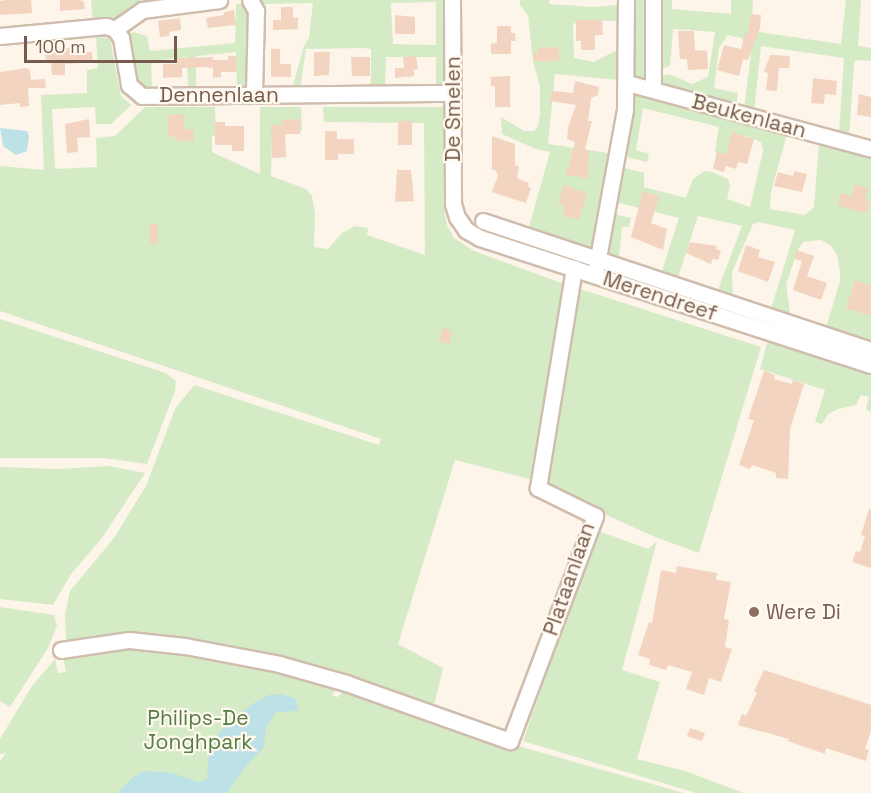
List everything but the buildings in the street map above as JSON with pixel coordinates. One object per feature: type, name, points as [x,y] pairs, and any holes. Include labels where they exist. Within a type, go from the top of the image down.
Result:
[{"type":"street","points":[[0,36],[106,26],[115,29],[142,10],[219,0]]},
{"type":"street","points":[[250,0],[256,12],[254,95]]},
{"type":"street","name":"De Smelen","points":[[452,0],[453,204],[457,217]]},
{"type":"street","points":[[596,267],[625,110],[626,0]]},
{"type":"street","points":[[653,0],[653,89]]},
{"type":"street","name":"Dennenlaan","points":[[115,29],[121,38],[129,85],[142,96],[453,93]]},
{"type":"street","name":"Beukenlaan","points":[[627,83],[871,149]]},
{"type":"street","name":"Merendreef","points":[[457,217],[466,230],[480,238],[574,268],[596,267],[871,350]]},
{"type":"street","name":"Merendreef","points":[[483,221],[596,267],[871,365]]},
{"type":"street","name":"Plataanlaan","points":[[61,650],[129,640],[185,646],[279,664],[346,683],[510,741],[594,516],[538,488],[574,268]]},
{"type":"green space","points":[[91,0],[141,0],[142,8],[113,24],[93,24]]},
{"type":"green space","points":[[259,0],[444,0],[444,92],[436,92],[436,57],[386,57],[385,87],[371,87],[371,49],[363,48],[306,49],[300,89],[292,89],[304,46],[309,38],[313,3],[259,4]],"holes":[[[436,2],[436,45],[393,44],[391,3]]]},
{"type":"green space","points":[[520,0],[549,0],[549,4],[593,7],[619,5],[619,21],[584,20],[573,24],[574,58],[594,62],[619,49],[619,80],[555,74],[548,144],[609,153],[593,256],[526,238],[550,152],[536,149],[502,134],[501,117],[524,131],[534,131],[538,126],[540,115],[540,87],[533,61],[528,15],[520,5]]},
{"type":"green space","points":[[633,0],[647,0],[648,83],[634,78]]},
{"type":"green space","points":[[659,0],[672,0],[672,9],[731,14],[731,0],[753,0],[752,31],[841,44],[846,0],[861,0],[858,46],[871,48],[871,61],[856,60],[854,63],[849,137],[839,134],[844,58],[761,46],[754,112],[744,109],[752,45],[741,38],[728,35],[719,48],[714,88],[738,93],[736,107],[660,86],[660,76],[669,74],[692,84],[708,77],[715,32],[673,29],[670,66],[660,69]]},
{"type":"green space","points":[[249,3],[249,88],[237,89],[236,52],[196,56],[196,91],[188,90],[187,57],[151,61],[152,92],[132,85],[127,35],[134,32],[147,36],[150,51],[235,43],[236,4]]},
{"type":"green space","points":[[96,37],[110,38],[121,96],[131,105],[111,124],[96,124],[95,107],[52,109],[55,169],[97,167],[96,138],[115,136],[145,107],[215,107],[216,135],[212,136],[212,152],[260,174],[260,107],[301,107],[302,131],[272,132],[271,176],[306,189],[312,196],[315,214],[314,247],[328,249],[342,233],[355,226],[368,228],[367,235],[425,255],[424,123],[324,122],[323,107],[444,107],[444,209],[447,225],[454,238],[474,251],[567,285],[533,480],[455,460],[398,644],[443,668],[433,709],[146,635],[127,632],[91,636],[66,642],[65,615],[70,591],[114,538],[146,486],[175,409],[194,385],[379,445],[381,439],[0,311],[0,166],[44,170],[41,95],[87,93],[87,70],[98,68]]},
{"type":"green space","points":[[635,92],[787,134],[771,192],[770,209],[805,215],[814,207],[819,142],[871,156],[871,347],[825,331],[840,281],[840,271],[837,255],[831,246],[821,240],[803,242],[798,250],[786,284],[791,320],[770,312],[795,230],[759,222],[753,224],[732,272],[733,300],[716,295],[742,226],[698,216],[677,280],[644,270],[645,265],[662,271],[679,218],[616,202],[621,167],[644,173],[644,187],[686,198],[693,179],[705,171],[712,172],[728,179],[730,185],[727,199],[750,207],[763,151],[761,142],[743,136],[733,157],[717,155],[715,151],[719,127],[643,108],[636,150],[649,154],[647,162],[623,156]]},
{"type":"green space","points":[[614,214],[631,218],[629,227],[622,227],[619,258],[626,261],[613,260],[609,255]]},
{"type":"green space","points":[[577,288],[761,347],[699,553],[655,537],[547,488]]},
{"type":"green space","points":[[0,319],[166,373],[176,381],[175,391],[147,464],[104,458],[0,458]]},
{"type":"green space","points":[[768,340],[871,375],[871,413],[866,409],[869,397],[861,395],[856,405],[828,414],[822,424],[815,422],[825,390],[760,369]]},
{"type":"green space","points":[[109,466],[145,473],[102,538],[71,574],[53,605],[0,599],[0,467],[58,469]]},
{"type":"green space","points":[[596,530],[648,549],[657,541],[622,670],[660,682],[637,759],[685,771],[744,793],[696,793],[523,741]]},
{"type":"green space","points":[[0,607],[54,615],[57,625],[48,648],[10,707],[0,701]]},
{"type":"green space","name":"Philips-De Jonghpark","points":[[129,644],[247,665],[339,687],[332,695],[338,697],[347,688],[497,740],[684,793],[0,793],[0,761],[6,753],[0,754],[0,739],[32,686],[55,659],[58,673],[66,672],[63,656]]},
{"type":"water","points":[[0,128],[27,131],[29,136],[27,151],[16,155],[3,146]]},
{"type":"water","points":[[282,694],[296,699],[299,711],[276,712],[266,728],[264,747],[243,770],[227,793],[118,793],[132,778],[144,771],[172,773],[199,782],[207,779],[209,750],[220,732],[235,716],[257,701],[269,695]]},
{"type":"place","name":"Were Di","points":[[754,612]]}]
